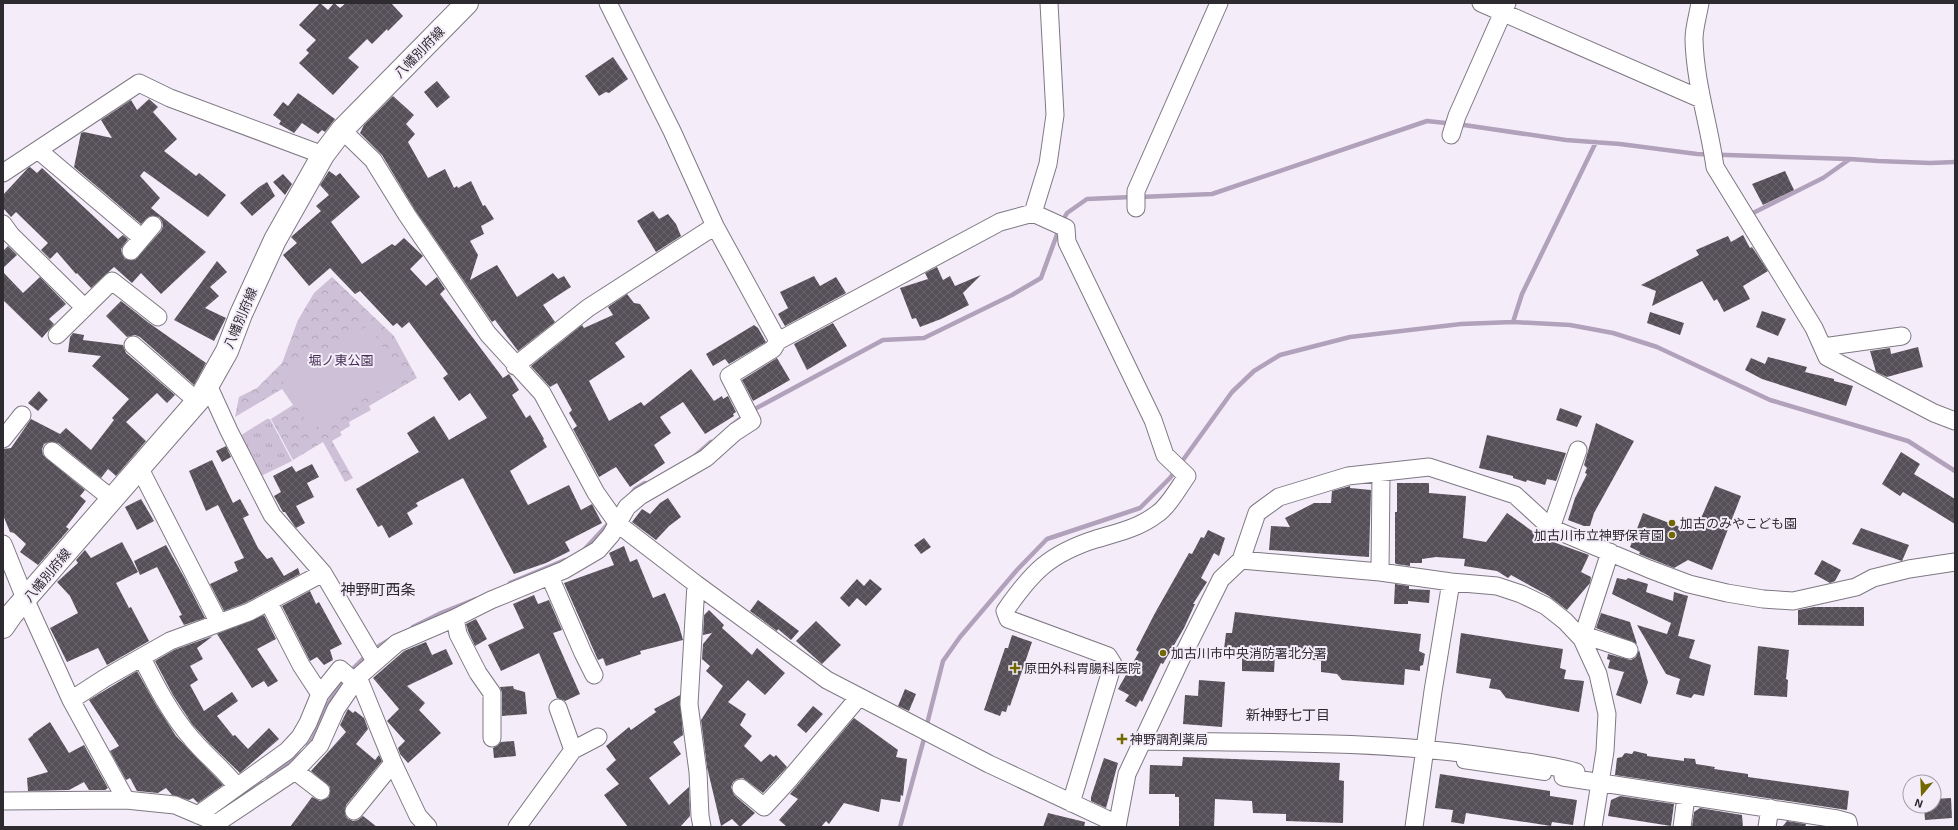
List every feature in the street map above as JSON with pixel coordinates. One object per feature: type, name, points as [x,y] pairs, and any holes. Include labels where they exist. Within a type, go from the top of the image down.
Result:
[{"type":"main road","name":"八幡別府線","points":[[3,627],[12,614],[26,601],[202,393],[227,351],[241,314],[275,240],[323,155],[342,130],[467,3]]},
{"type":"street","points":[[609,3],[672,131],[715,226],[778,341]]},
{"type":"street","points":[[1033,213],[1048,164],[1055,115],[1049,3]]},
{"type":"street","points":[[1136,208],[1136,191],[1219,3]]},
{"type":"street","points":[[1481,3],[1505,8],[1701,99]]},
{"type":"street","points":[[1700,3],[1694,38],[1701,99],[1715,167],[1814,328],[1828,356],[1934,413],[1955,421]]},
{"type":"street","points":[[1451,136],[1457,116],[1505,8]]},
{"type":"street","points":[[3,173],[98,108],[139,83],[170,98],[323,155]]},
{"type":"street","points":[[342,130],[373,160],[468,307],[488,334],[515,366],[542,393],[596,493],[618,524],[696,584],[827,680],[944,739],[989,764],[1117,826],[1127,774],[1142,740],[1221,579],[1241,560],[1257,513],[1279,497],[1348,476],[1381,474],[1429,467],[1515,496],[1551,528],[1689,584],[1727,593],[1763,599],[1793,600],[1856,587],[1873,578],[1909,569],[1955,562]]},
{"type":"street","points":[[38,150],[142,238]]},
{"type":"street","points":[[3,801],[126,800],[175,805],[220,825],[295,771],[320,745],[336,709],[357,679],[375,661],[397,643],[492,600],[550,577],[598,550],[611,535],[627,507],[640,496],[706,458],[735,432],[752,421],[729,376],[773,348],[778,341],[1000,222],[1033,213],[1066,228],[1067,242],[1153,420],[1165,455],[1187,476],[1159,513],[1138,526],[1061,552],[1040,567],[1018,592],[1005,611],[1008,619],[1108,656],[1113,664],[1071,803]]},
{"type":"street","points":[[3,224],[11,234],[84,307]]},
{"type":"street","points":[[131,251],[153,225]]},
{"type":"street","points":[[515,366],[588,308],[715,226]]},
{"type":"street","points":[[57,335],[112,281],[158,317]]},
{"type":"street","points":[[1823,347],[1902,336]]},
{"type":"street","points":[[133,345],[202,393],[229,431],[272,515],[324,573],[375,661]]},
{"type":"street","points":[[3,439],[22,415]]},
{"type":"street","points":[[1551,528],[1578,450]]},
{"type":"street","points":[[52,451],[112,498]]},
{"type":"street","points":[[139,467],[219,623]]},
{"type":"street","points":[[1380,572],[1381,474]]},
{"type":"street","points":[[3,544],[26,601],[72,700],[126,800]]},
{"type":"street","points":[[1593,827],[1600,782],[1607,714],[1598,674],[1583,637],[1610,552]]},
{"type":"street","points":[[1241,560],[1380,572],[1451,582],[1497,586],[1521,594],[1546,606],[1583,637],[1629,650]]},
{"type":"street","points":[[72,700],[170,641],[268,603],[324,573]]},
{"type":"street","points":[[550,577],[576,656],[594,675]]},
{"type":"street","points":[[1414,827],[1430,748],[1451,582]]},
{"type":"street","points":[[696,584],[689,704],[698,772],[702,827]]},
{"type":"street","points":[[268,603],[301,665],[320,694]]},
{"type":"street","points":[[455,618],[458,634],[478,673],[492,693],[492,738]]},
{"type":"street","points":[[142,658],[161,696],[192,740],[216,762],[237,787]]},
{"type":"street","points":[[198,815],[287,751],[300,737],[308,723],[320,694],[340,669],[357,679],[393,763],[418,816],[428,827]]},
{"type":"street","points":[[741,788],[764,807],[788,782],[859,697]]},
{"type":"street","points":[[558,708],[573,750]]},
{"type":"street","points":[[517,827],[573,750],[598,737]]},
{"type":"street","points":[[1142,740],[1339,744],[1430,748],[1530,762],[1576,772]]},
{"type":"street","points":[[1430,748],[1433,757],[1842,820],[1848,822],[1849,827]]},
{"type":"street","points":[[354,811],[393,763]]},
{"type":"street","points":[[295,771],[321,792]]},
{"type":"street","points":[[1682,827],[1686,797]]},
{"type":"street","points":[[1767,827],[1770,808]]},
{"type":"green space","name":"堀ノ東公園","points":[[332,277],[394,336],[417,378],[369,406],[371,410],[349,422],[350,426],[340,432],[342,435],[332,441],[353,478],[345,482],[323,442],[293,460],[271,419],[293,405],[282,389],[235,417],[239,397],[257,388],[282,363],[298,320],[314,293]]},
{"type":"green space","points":[[369,325],[402,377],[311,430],[279,375]]},
{"type":"green space","points":[[267,419],[270,419],[292,461],[259,477],[238,437]]},
{"type":"building","points":[[320,3],[328,10],[334,3],[340,8],[346,3],[391,3],[403,16],[372,44],[367,39],[348,58],[359,67],[333,95],[299,63],[309,53],[306,50],[316,40],[299,25]]},
{"type":"building","points":[[613,57],[628,79],[609,93],[606,92],[599,96],[585,76]]},
{"type":"building","points":[[437,81],[450,97],[437,108],[424,92]]},
{"type":"building","points":[[298,93],[335,119],[325,132],[322,130],[318,134],[302,123],[294,133],[279,124],[281,121],[273,115],[283,102],[288,106]]},
{"type":"building","points":[[393,96],[414,115],[406,124],[415,134],[408,142],[428,178],[445,169],[454,188],[457,186],[458,188],[471,181],[483,206],[485,205],[494,219],[481,226],[484,234],[470,241],[478,255],[470,280],[497,265],[517,297],[553,273],[558,279],[564,276],[571,287],[543,305],[555,322],[518,351],[495,320],[492,322],[415,210],[382,155],[360,133],[364,125]]},
{"type":"building","points":[[149,99],[158,107],[153,112],[177,139],[164,151],[196,176],[199,173],[226,195],[208,217],[144,171],[140,176],[160,198],[151,208],[206,252],[161,294],[141,273],[132,283],[114,267],[91,288],[77,273],[76,274],[57,252],[50,259],[41,250],[48,243],[16,212],[11,217],[3,208],[3,195],[28,168],[30,167],[37,173],[42,168],[118,239],[123,235],[128,239],[121,249],[122,254],[125,259],[135,260],[161,231],[163,226],[162,221],[159,217],[150,216],[141,224],[74,167],[81,133],[84,132],[112,138],[101,120],[131,100],[137,110]]},
{"type":"building","points":[[329,171],[336,176],[340,173],[360,197],[331,222],[362,264],[392,244],[395,246],[404,238],[423,256],[410,269],[426,286],[437,277],[445,289],[440,294],[503,378],[509,374],[519,390],[512,395],[526,418],[530,415],[547,447],[510,471],[528,505],[569,485],[581,510],[592,504],[602,523],[565,542],[570,551],[546,563],[514,574],[463,478],[416,503],[418,506],[407,513],[413,524],[389,538],[382,525],[378,527],[356,489],[419,452],[407,433],[434,416],[449,440],[487,418],[470,393],[459,401],[443,378],[448,374],[409,322],[402,328],[397,323],[393,326],[360,291],[355,294],[330,268],[309,286],[283,255],[297,243],[291,237],[321,211],[316,206],[329,195],[320,185]]},
{"type":"building","points":[[1785,171],[1794,190],[1763,205],[1752,184]]},
{"type":"building","points":[[283,174],[292,184],[285,195],[273,182]]},
{"type":"building","points":[[267,182],[275,196],[252,216],[240,203]]},
{"type":"building","points":[[653,211],[659,219],[668,214],[676,224],[681,236],[656,252],[637,221]]},
{"type":"building","points":[[1743,235],[1750,248],[1752,247],[1768,271],[1743,286],[1750,299],[1724,312],[1717,299],[1714,301],[1702,281],[1652,306],[1656,291],[1641,285],[1699,255],[1696,250],[1728,236],[1731,242]]},
{"type":"building","points":[[8,246],[17,255],[3,268],[3,251]]},
{"type":"building","points":[[217,261],[227,272],[210,287],[219,296],[205,308],[226,318],[214,341],[174,320]]},
{"type":"building","points":[[937,267],[943,280],[950,276],[955,286],[981,275],[963,293],[969,305],[941,319],[920,327],[916,318],[912,319],[900,288],[928,279],[925,273]]},
{"type":"building","points":[[3,272],[23,293],[40,277],[66,304],[49,319],[54,324],[42,338],[3,300]]},
{"type":"building","points":[[814,276],[820,286],[836,277],[846,293],[785,326],[778,314],[788,308],[780,292]]},
{"type":"building","points":[[627,294],[634,303],[640,304],[650,318],[615,343],[625,357],[589,381],[609,421],[641,402],[644,406],[691,369],[714,401],[722,396],[723,399],[728,396],[736,412],[733,414],[734,416],[705,434],[683,402],[660,417],[671,433],[654,445],[665,463],[630,487],[616,467],[599,477],[573,429],[577,426],[569,413],[572,410],[557,383],[550,387],[531,366],[582,325],[584,328],[613,315],[608,307]]},
{"type":"building","points":[[121,301],[149,323],[206,363],[194,385],[140,337],[135,335],[127,337],[106,316]]},
{"type":"building","points":[[1762,311],[1786,319],[1778,336],[1756,327]]},
{"type":"building","points":[[1650,312],[1684,323],[1680,335],[1647,323]]},
{"type":"building","points":[[833,323],[847,346],[807,370],[794,344]]},
{"type":"building","points":[[754,325],[758,328],[766,342],[729,364],[725,359],[713,366],[706,354]]},
{"type":"building","points":[[73,333],[84,335],[83,340],[123,345],[126,353],[175,395],[167,403],[157,393],[126,422],[146,441],[116,476],[108,469],[101,478],[58,443],[49,442],[44,444],[42,449],[43,455],[85,490],[80,496],[86,501],[66,527],[69,529],[38,565],[20,552],[26,544],[14,533],[10,532],[3,515],[3,449],[11,448],[31,419],[60,434],[66,428],[91,450],[114,420],[112,418],[129,399],[92,366],[101,356],[68,352],[70,337]]},
{"type":"building","points":[[1918,347],[1923,367],[1887,377],[1876,372],[1870,351],[1890,348],[1891,354]]},
{"type":"building","points":[[1768,357],[1807,367],[1805,372],[1834,379],[1834,381],[1853,386],[1846,406],[1762,379],[1745,370],[1751,358],[1765,364]]},
{"type":"building","points":[[777,358],[790,380],[753,401],[742,380]]},
{"type":"building","points":[[39,391],[48,400],[38,411],[28,403]]},
{"type":"building","points":[[1560,408],[1582,416],[1577,427],[1556,420]]},
{"type":"building","points":[[1596,423],[1634,441],[1594,513],[1590,526],[1584,526],[1568,520],[1575,498],[1587,474],[1585,473],[1587,468],[1584,465]]},
{"type":"building","points":[[1487,435],[1566,453],[1556,481],[1547,479],[1545,485],[1527,480],[1526,482],[1513,478],[1513,476],[1479,468]]},
{"type":"building","points":[[226,446],[231,457],[222,462],[216,451]]},
{"type":"building","points":[[1901,452],[1920,464],[1914,474],[1955,499],[1955,524],[1903,492],[1900,496],[1882,484]]},
{"type":"building","points":[[212,460],[233,503],[240,499],[249,515],[243,518],[258,548],[267,559],[272,557],[284,576],[298,568],[300,574],[245,603],[224,611],[210,584],[238,571],[234,562],[244,558],[218,505],[206,511],[189,471]]},
{"type":"building","points":[[312,464],[319,477],[307,483],[314,497],[296,506],[305,523],[296,528],[285,512],[283,512],[274,496],[281,492],[273,476],[292,466],[296,472]]},
{"type":"building","points":[[1397,483],[1429,483],[1429,493],[1466,496],[1463,538],[1486,542],[1507,513],[1535,533],[1534,535],[1589,555],[1581,572],[1591,577],[1590,583],[1567,610],[1549,596],[1511,575],[1508,578],[1497,571],[1464,566],[1465,559],[1436,557],[1422,559],[1422,563],[1410,563],[1410,566],[1396,564],[1395,512],[1397,512]]},
{"type":"building","points":[[1350,486],[1350,488],[1371,490],[1369,557],[1269,550],[1271,526],[1290,527],[1285,518],[1314,503],[1331,503],[1332,491]]},
{"type":"building","name":"加古のみやこども園","points":[[1715,486],[1741,496],[1712,570],[1688,560],[1674,568],[1639,554],[1640,552],[1630,547],[1643,513],[1680,527],[1702,516]]},
{"type":"building","points":[[668,498],[681,517],[669,526],[656,540],[632,522],[642,509],[650,514],[660,503]]},
{"type":"building","points":[[141,499],[154,521],[137,530],[125,507]]},
{"type":"building","points":[[1861,528],[1909,545],[1902,561],[1852,544]]},
{"type":"building","points":[[1208,530],[1225,538],[1219,556],[1214,553],[1201,578],[1207,582],[1193,604],[1195,604],[1184,628],[1163,664],[1161,663],[1142,702],[1140,700],[1136,707],[1125,701],[1129,695],[1118,689],[1139,652],[1136,650],[1155,613],[1189,553],[1192,554],[1201,537],[1204,538]]},
{"type":"building","points":[[924,538],[931,547],[921,554],[914,545]]},
{"type":"building","points":[[122,542],[138,572],[116,583],[149,641],[107,665],[98,648],[67,662],[50,628],[78,613],[70,596],[57,582],[78,563],[76,560],[85,550],[91,558]]},
{"type":"building","points":[[166,545],[205,618],[184,625],[179,616],[182,615],[157,567],[140,575],[134,561]]},
{"type":"building","points":[[624,546],[630,562],[637,559],[653,598],[665,593],[679,626],[683,640],[640,651],[641,654],[606,666],[603,658],[598,660],[564,583],[614,565],[609,553]]},
{"type":"building","points":[[1822,560],[1841,570],[1835,581],[1830,583],[1814,574]]},
{"type":"building","points":[[1617,578],[1626,580],[1628,578],[1648,584],[1646,592],[1673,601],[1674,592],[1688,596],[1678,636],[1695,640],[1689,658],[1711,665],[1704,696],[1694,694],[1691,698],[1676,694],[1680,679],[1666,674],[1637,625],[1667,634],[1671,623],[1612,594]]},
{"type":"building","points":[[857,579],[864,586],[870,579],[882,589],[866,606],[857,598],[849,607],[840,598]]},
{"type":"building","points":[[1395,584],[1409,586],[1409,589],[1430,590],[1429,603],[1408,601],[1408,604],[1394,604]]},
{"type":"building","points":[[310,591],[316,604],[319,602],[342,644],[330,650],[333,660],[324,665],[317,657],[310,661],[282,606]]},
{"type":"building","points":[[534,595],[538,604],[549,600],[562,630],[553,633],[580,694],[565,701],[557,698],[539,653],[501,671],[488,645],[524,628],[513,604]]},
{"type":"building","points":[[758,600],[799,631],[791,640],[778,629],[777,631],[750,611]]},
{"type":"building","points":[[1814,607],[1864,607],[1864,626],[1798,625],[1798,610]]},
{"type":"building","points":[[709,610],[724,625],[722,628],[752,655],[757,648],[785,673],[765,695],[748,680],[728,702],[746,714],[740,725],[752,736],[744,746],[761,762],[770,754],[774,757],[776,755],[787,767],[763,793],[743,778],[737,779],[733,782],[731,787],[734,795],[755,813],[740,827],[732,819],[721,826],[707,767],[701,720],[723,686],[706,671],[710,666],[702,659],[703,644],[712,633],[703,635],[704,615]]},
{"type":"building","points":[[1235,612],[1421,634],[1419,651],[1425,654],[1423,665],[1420,666],[1420,671],[1405,669],[1404,685],[1342,680],[1337,674],[1321,672],[1321,661],[1275,655],[1274,672],[1242,671],[1242,651],[1224,649],[1226,633],[1232,633]]},
{"type":"building","points":[[1601,613],[1630,622],[1637,644],[1596,628]]},
{"type":"building","points":[[264,615],[276,639],[257,649],[278,681],[268,687],[264,681],[252,688],[217,634]]},
{"type":"building","points":[[476,619],[487,639],[475,646],[466,624]]},
{"type":"building","points":[[816,621],[841,645],[822,664],[796,641]]},
{"type":"building","points":[[1461,633],[1563,649],[1560,668],[1566,670],[1564,679],[1584,681],[1579,712],[1506,698],[1500,690],[1489,688],[1491,679],[1456,673]]},
{"type":"building","points":[[1012,635],[1032,642],[1010,706],[1008,705],[1006,712],[1002,711],[1000,716],[984,710],[1005,648],[1008,648]]},
{"type":"building","points":[[213,636],[197,648],[203,659],[190,666],[198,680],[190,685],[204,711],[232,692],[238,701],[217,716],[233,736],[235,735],[248,749],[269,728],[279,739],[240,773],[192,724],[173,695],[155,661],[174,650]]},
{"type":"building","points":[[426,642],[432,655],[446,649],[453,664],[407,686],[425,703],[419,710],[441,733],[408,763],[400,754],[398,748],[405,741],[387,721],[399,709],[373,678],[404,651]]},
{"type":"building","points":[[1758,646],[1789,650],[1786,679],[1788,680],[1787,697],[1754,695]]},
{"type":"building","points":[[1639,650],[1648,682],[1641,704],[1616,695],[1624,672],[1608,668],[1610,660],[1607,659],[1608,654],[1631,660],[1636,657]]},
{"type":"building","points":[[137,671],[156,705],[176,736],[223,785],[198,803],[193,798],[189,800],[172,795],[166,788],[158,793],[137,791],[130,778],[126,780],[110,751],[119,746],[89,700]]},
{"type":"building","points":[[1199,680],[1225,682],[1222,727],[1183,724],[1185,695],[1198,696]]},
{"type":"building","points":[[513,686],[514,689],[525,692],[527,714],[502,716],[502,693],[500,687]]},
{"type":"building","points":[[905,689],[916,694],[909,711],[898,706]]},
{"type":"building","points":[[680,695],[683,735],[673,742],[681,754],[649,778],[669,805],[689,787],[690,816],[680,827],[628,827],[604,795],[619,784],[606,769],[616,760],[606,746],[629,727],[631,730],[656,712],[654,709]]},
{"type":"building","points":[[813,706],[823,714],[806,733],[797,725]]},
{"type":"building","points":[[348,709],[353,713],[355,711],[364,718],[368,729],[356,744],[375,760],[379,755],[382,761],[346,805],[345,814],[347,818],[353,821],[358,820],[363,816],[377,827],[290,827],[312,797],[320,801],[329,797],[330,787],[311,771],[346,732],[340,725]]},
{"type":"building","points":[[854,718],[898,750],[896,757],[907,759],[903,796],[901,795],[900,802],[881,799],[879,812],[844,803],[829,824],[826,821],[821,827],[787,827],[779,820],[798,799],[790,794]]},
{"type":"building","points":[[50,722],[69,753],[84,745],[108,788],[105,790],[89,790],[84,782],[69,790],[28,791],[27,778],[48,772],[28,739]]},
{"type":"building","points":[[514,741],[516,756],[494,758],[493,748],[501,742]]},
{"type":"building","points":[[1634,751],[1647,754],[1647,756],[1684,761],[1684,758],[1695,759],[1696,764],[1715,767],[1714,769],[1748,774],[1748,777],[1849,791],[1847,810],[1615,775],[1617,758],[1622,757],[1625,753],[1632,754]]},
{"type":"building","points":[[1183,757],[1340,763],[1339,780],[1344,781],[1343,823],[1286,821],[1286,814],[1253,813],[1252,801],[1215,799],[1214,827],[1179,827],[1179,797],[1175,797],[1175,794],[1149,794],[1150,765],[1182,766]]},
{"type":"building","points":[[1104,758],[1118,763],[1106,808],[1091,801]]},
{"type":"building","points":[[1440,774],[1550,791],[1550,796],[1577,800],[1573,825],[1552,822],[1551,826],[1466,813],[1464,824],[1451,822],[1453,810],[1435,808]]},
{"type":"building","points":[[1620,796],[1674,804],[1671,826],[1608,816],[1611,800]]},
{"type":"building","points":[[1951,798],[1952,818],[1925,820],[1925,814],[1942,814],[1942,799]]},
{"type":"building","points":[[1700,808],[1742,815],[1743,827],[1692,827],[1694,812]]},
{"type":"building","points":[[1048,813],[1085,822],[1084,827],[1043,827]]},
{"type":"building","points":[[1787,821],[1806,824],[1805,827],[1782,827]]},
{"type":"waterway","points":[[1140,197],[1212,194],[1427,121],[1566,140],[1620,144],[1697,154],[1930,163],[1955,162]]},
{"type":"waterway","points":[[1513,322],[1522,294],[1596,142]]},
{"type":"waterway","points":[[1751,214],[1823,178],[1850,159]]},
{"type":"waterway","points":[[1062,222],[1067,213],[1087,199],[1132,197]]},
{"type":"waterway","points":[[751,411],[883,340],[924,338],[1012,295],[1041,278],[1059,229]]},
{"type":"waterway","points":[[926,728],[943,661],[960,637],[1017,570],[1047,539],[1140,508],[1170,478],[1232,392],[1254,371],[1280,355],[1350,337],[1461,324],[1513,322],[1570,325],[1613,333],[1657,347],[1770,400],[1908,441],[1955,471]]},
{"type":"waterway","points":[[732,425],[745,415]]},
{"type":"waterway","points":[[695,456],[711,442]]},
{"type":"waterway","points":[[632,493],[635,489],[645,483]]},
{"type":"waterway","points":[[583,551],[609,523]]},
{"type":"waterway","points":[[510,583],[565,560]]},
{"type":"waterway","points":[[413,627],[441,613],[476,599]]},
{"type":"waterway","points":[[308,746],[316,733],[325,710],[337,689],[360,661],[369,653],[389,640]]},
{"type":"waterway","points":[[900,827],[925,735]]},
{"type":"waterway","points":[[268,779],[302,753]]},
{"type":"waterway","points":[[213,816],[262,783]]},
{"type":"place","name":"加古のみやこども園","points":[[1672,523]]},
{"type":"place","name":"加古川市立神野保育園","points":[[1672,535]]},
{"type":"place","name":"加古川市中央消防署北分署","points":[[1163,653]]},
{"type":"place","name":"原田外科胃腸科医院","points":[[1015,668]]},
{"type":"place","name":"神野調剤薬局","points":[[1122,739]]},
{"type":"district","name":"神野町西条","points":[[378,589]]},
{"type":"district","name":"新神野七丁目","points":[[1288,714]]}]
